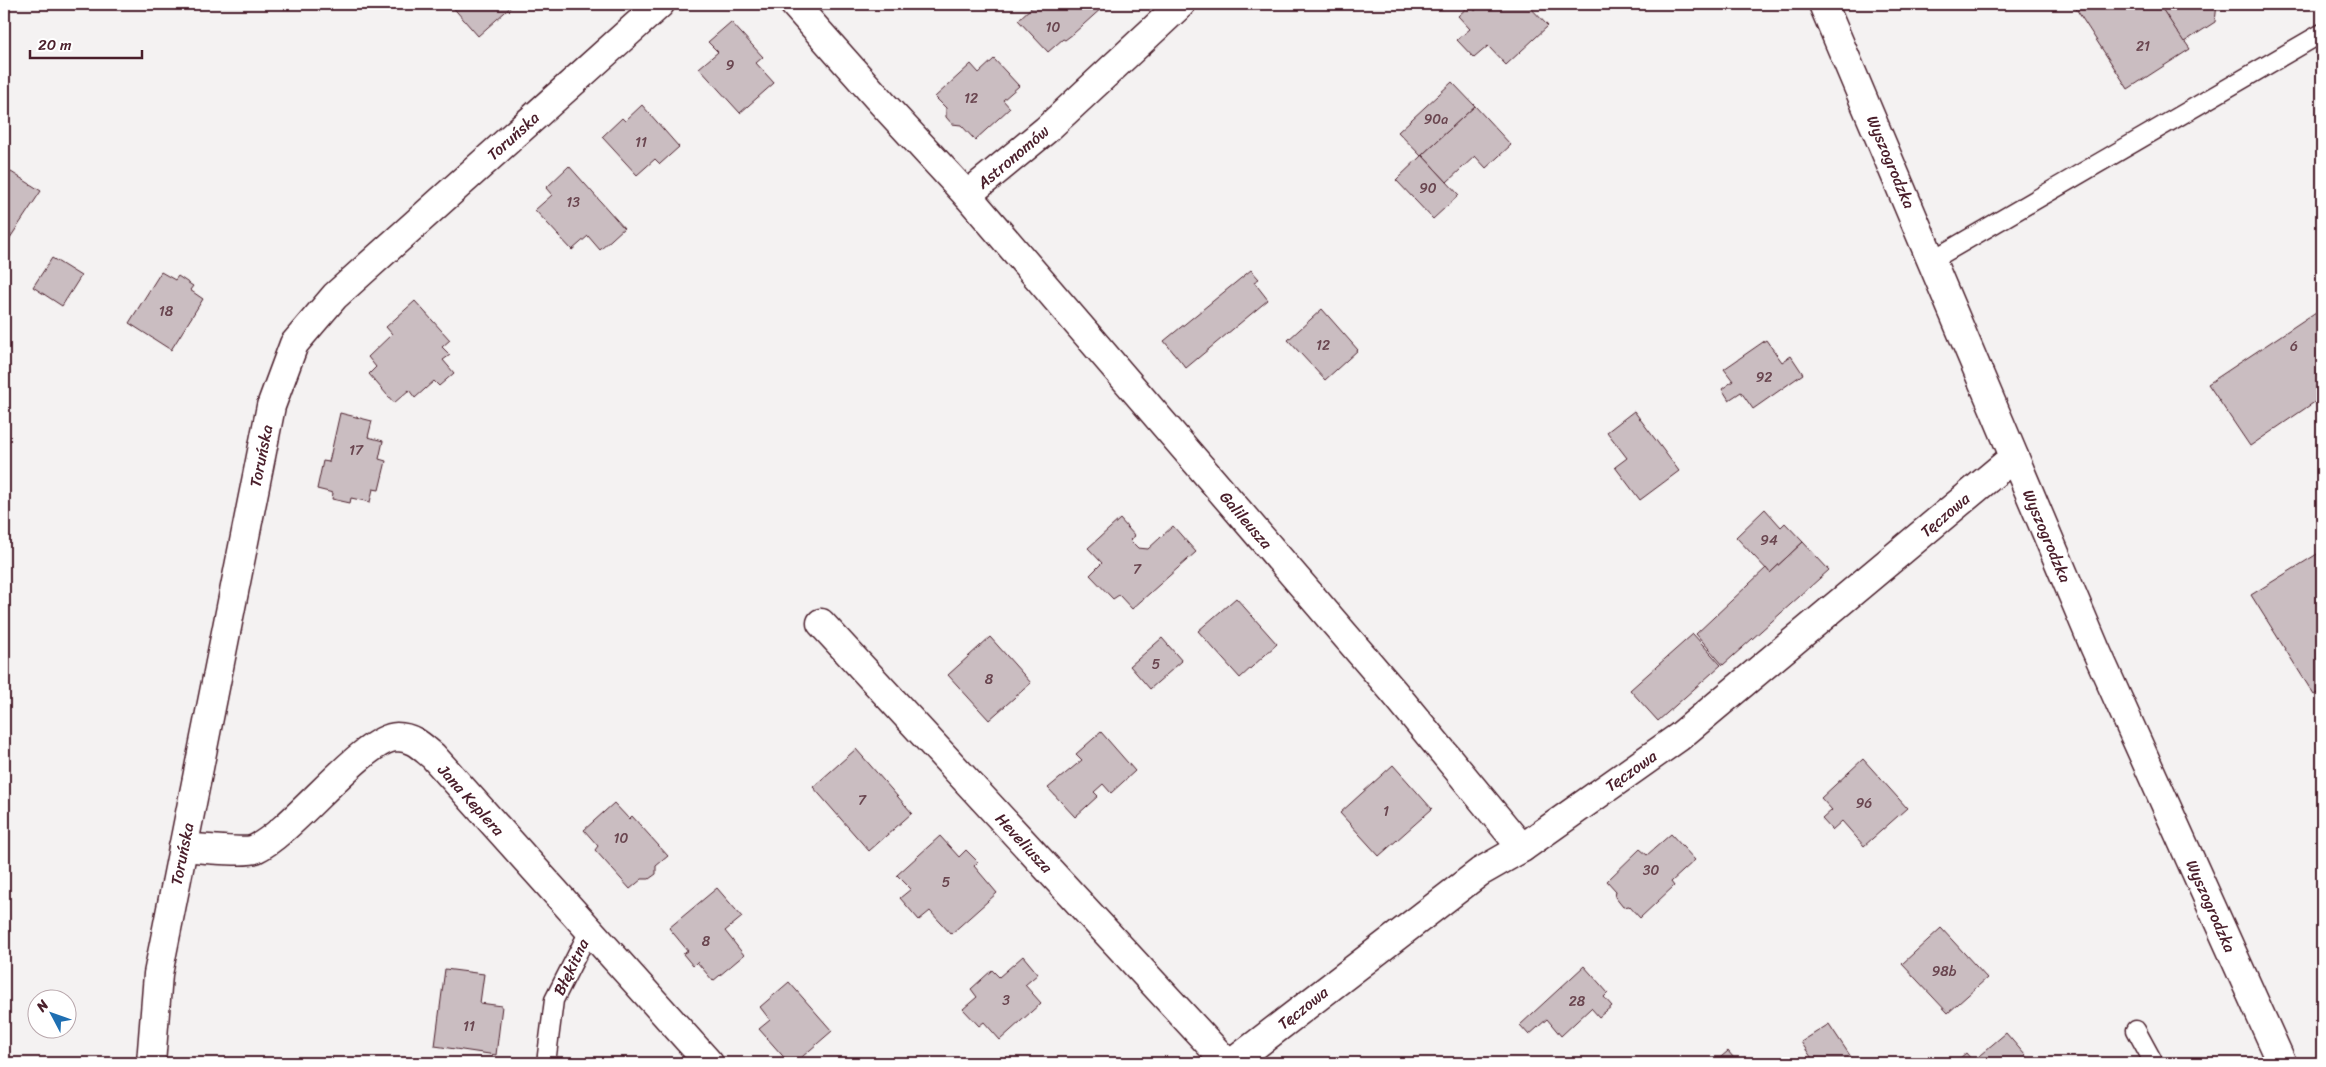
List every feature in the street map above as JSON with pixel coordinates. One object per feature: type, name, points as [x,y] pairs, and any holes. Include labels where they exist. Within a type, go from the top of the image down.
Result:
[{"type":"street","name":"Toruńska","points":[[151,1063],[158,974],[183,848],[271,406],[294,344],[335,296],[660,4]]},
{"type":"street","name":"Astronomów","points":[[794,4],[967,195],[1046,130],[1181,4]]},
{"type":"street","name":"Wyszogrodzka","points":[[1823,4],[2095,648],[2282,1063]]},
{"type":"street","name":"Galileusza","points":[[967,195],[1393,691],[1522,848]]},
{"type":"street","name":"Tęczowa","points":[[1232,1063],[1480,872],[1522,848],[1679,737],[2014,457]]},
{"type":"street","name":"Heveliusza","points":[[821,623],[1227,1063]]},
{"type":"street","name":"Jana Keplera","points":[[183,848],[253,850],[274,837],[372,746],[396,737],[416,741],[433,756],[588,931],[709,1063]]},
{"type":"lane","points":[[1932,260],[2322,33]]},
{"type":"lane","name":"Błękitna","points":[[546,1063],[554,1000],[588,931]]},
{"type":"lane","points":[[2136,1030],[2154,1063]]},
{"type":"building","points":[[450,4],[514,4],[478,36]]},
{"type":"building","points":[[1031,4],[1100,4],[1103,7],[1073,34],[1065,40],[1063,39],[1048,52],[1018,20],[1033,6]]},
{"type":"building","points":[[1482,4],[1527,4],[1548,26],[1506,65],[1488,46],[1474,58],[1457,40],[1470,29],[1458,16],[1470,5],[1475,11]]},
{"type":"building","points":[[2073,4],[2159,4],[2190,49],[2128,89]]},
{"type":"building","points":[[2159,4],[2217,4],[2215,22],[2184,42]]},
{"type":"building","points":[[731,22],[763,57],[756,63],[774,83],[740,113],[699,68],[718,52],[708,42]]},
{"type":"building","points":[[994,59],[1019,86],[1003,100],[1010,108],[975,140],[961,125],[952,124],[946,117],[946,108],[935,97],[971,64],[979,73]]},
{"type":"building","points":[[1452,82],[1475,106],[1421,156],[1398,132]]},
{"type":"building","points":[[642,105],[679,147],[660,164],[655,159],[637,175],[602,137],[622,118],[625,121]]},
{"type":"building","points":[[1475,106],[1511,145],[1486,168],[1475,156],[1447,182],[1422,155]]},
{"type":"building","points":[[1422,155],[1459,195],[1433,219],[1396,180]]},
{"type":"building","points":[[569,166],[624,228],[600,250],[588,236],[572,250],[535,210],[552,195],[546,188]]},
{"type":"building","points":[[8,170],[41,191],[4,247],[4,177]]},
{"type":"building","points":[[52,258],[81,276],[62,306],[33,287]]},
{"type":"building","points":[[1251,270],[1259,279],[1254,282],[1268,300],[1186,368],[1164,341]]},
{"type":"building","points":[[161,272],[175,280],[178,276],[193,286],[190,290],[203,299],[171,350],[129,323]]},
{"type":"building","points":[[415,301],[450,340],[442,347],[450,355],[443,360],[454,373],[439,386],[434,381],[415,398],[409,390],[394,403],[369,374],[376,367],[368,357],[392,334],[386,327]]},
{"type":"building","points":[[2322,308],[2322,397],[2250,446],[2208,384]]},
{"type":"building","points":[[1322,309],[1358,350],[1325,380],[1288,340]]},
{"type":"building","points":[[1766,340],[1782,362],[1791,356],[1803,374],[1753,409],[1741,392],[1729,400],[1722,389],[1733,381],[1724,369]]},
{"type":"building","points":[[1634,411],[1679,471],[1640,500],[1615,467],[1627,458],[1607,432]]},
{"type":"building","points":[[340,413],[372,421],[368,437],[383,441],[379,459],[386,461],[379,490],[373,489],[370,502],[351,498],[350,503],[332,499],[333,493],[317,489],[323,461],[329,462]]},
{"type":"building","points":[[1765,509],[1781,527],[1785,523],[1803,542],[1770,573],[1736,537]]},
{"type":"building","points":[[1120,519],[1135,536],[1130,540],[1138,548],[1148,549],[1173,526],[1196,552],[1132,609],[1119,595],[1113,599],[1090,575],[1102,563],[1088,548]]},
{"type":"building","points":[[1803,542],[1829,570],[1723,665],[1696,634],[1766,568],[1770,573]]},
{"type":"building","points":[[2322,551],[2322,690],[2314,695],[2251,595]]},
{"type":"building","points":[[1236,598],[1277,644],[1240,678],[1198,631]]},
{"type":"building","points":[[1693,634],[1721,665],[1658,721],[1630,690]]},
{"type":"building","points":[[990,637],[1031,683],[989,720],[948,675]]},
{"type":"building","points":[[1162,638],[1182,661],[1150,689],[1130,666]]},
{"type":"building","points":[[1101,732],[1135,771],[1111,793],[1103,784],[1094,792],[1098,796],[1075,817],[1048,788],[1082,760],[1076,754]]},
{"type":"building","points":[[856,749],[912,813],[869,851],[813,787]]},
{"type":"building","points":[[1863,759],[1907,808],[1864,846],[1842,821],[1832,830],[1822,819],[1832,810],[1821,798]]},
{"type":"building","points":[[1393,765],[1432,809],[1379,856],[1340,813]]},
{"type":"building","points":[[614,803],[629,819],[632,816],[668,856],[656,866],[656,874],[649,879],[642,879],[630,889],[595,850],[598,846],[584,830]]},
{"type":"building","points":[[1671,834],[1695,860],[1671,882],[1674,886],[1640,918],[1629,906],[1623,907],[1615,897],[1616,891],[1607,881],[1640,849],[1647,855]]},
{"type":"building","points":[[940,836],[959,857],[966,850],[978,862],[974,866],[997,893],[951,934],[930,911],[919,920],[900,898],[911,889],[897,875]]},
{"type":"building","points":[[717,888],[742,917],[725,931],[744,955],[713,981],[697,962],[693,966],[683,954],[688,951],[669,928]]},
{"type":"building","points":[[1941,928],[1987,978],[1948,1013],[1902,964]]},
{"type":"building","points":[[1023,956],[1038,974],[1025,985],[1041,1003],[1000,1040],[984,1022],[979,1026],[963,1009],[977,997],[971,989],[992,970],[999,977]]},
{"type":"building","points":[[1584,966],[1608,993],[1604,997],[1612,1006],[1599,1017],[1591,1008],[1561,1036],[1547,1019],[1529,1035],[1520,1025]]},
{"type":"building","points":[[445,969],[484,974],[480,1003],[502,1006],[496,1055],[435,1046]]},
{"type":"building","points":[[789,982],[832,1031],[795,1063],[789,1063],[759,1029],[770,1020],[760,1007]]},
{"type":"building","points":[[1829,1024],[1855,1063],[1815,1063],[1801,1042]]},
{"type":"building","points":[[2006,1033],[2032,1063],[1954,1063],[1966,1053],[1973,1061]]},
{"type":"building","points":[[1728,1051],[1738,1063],[1714,1063]]}]
